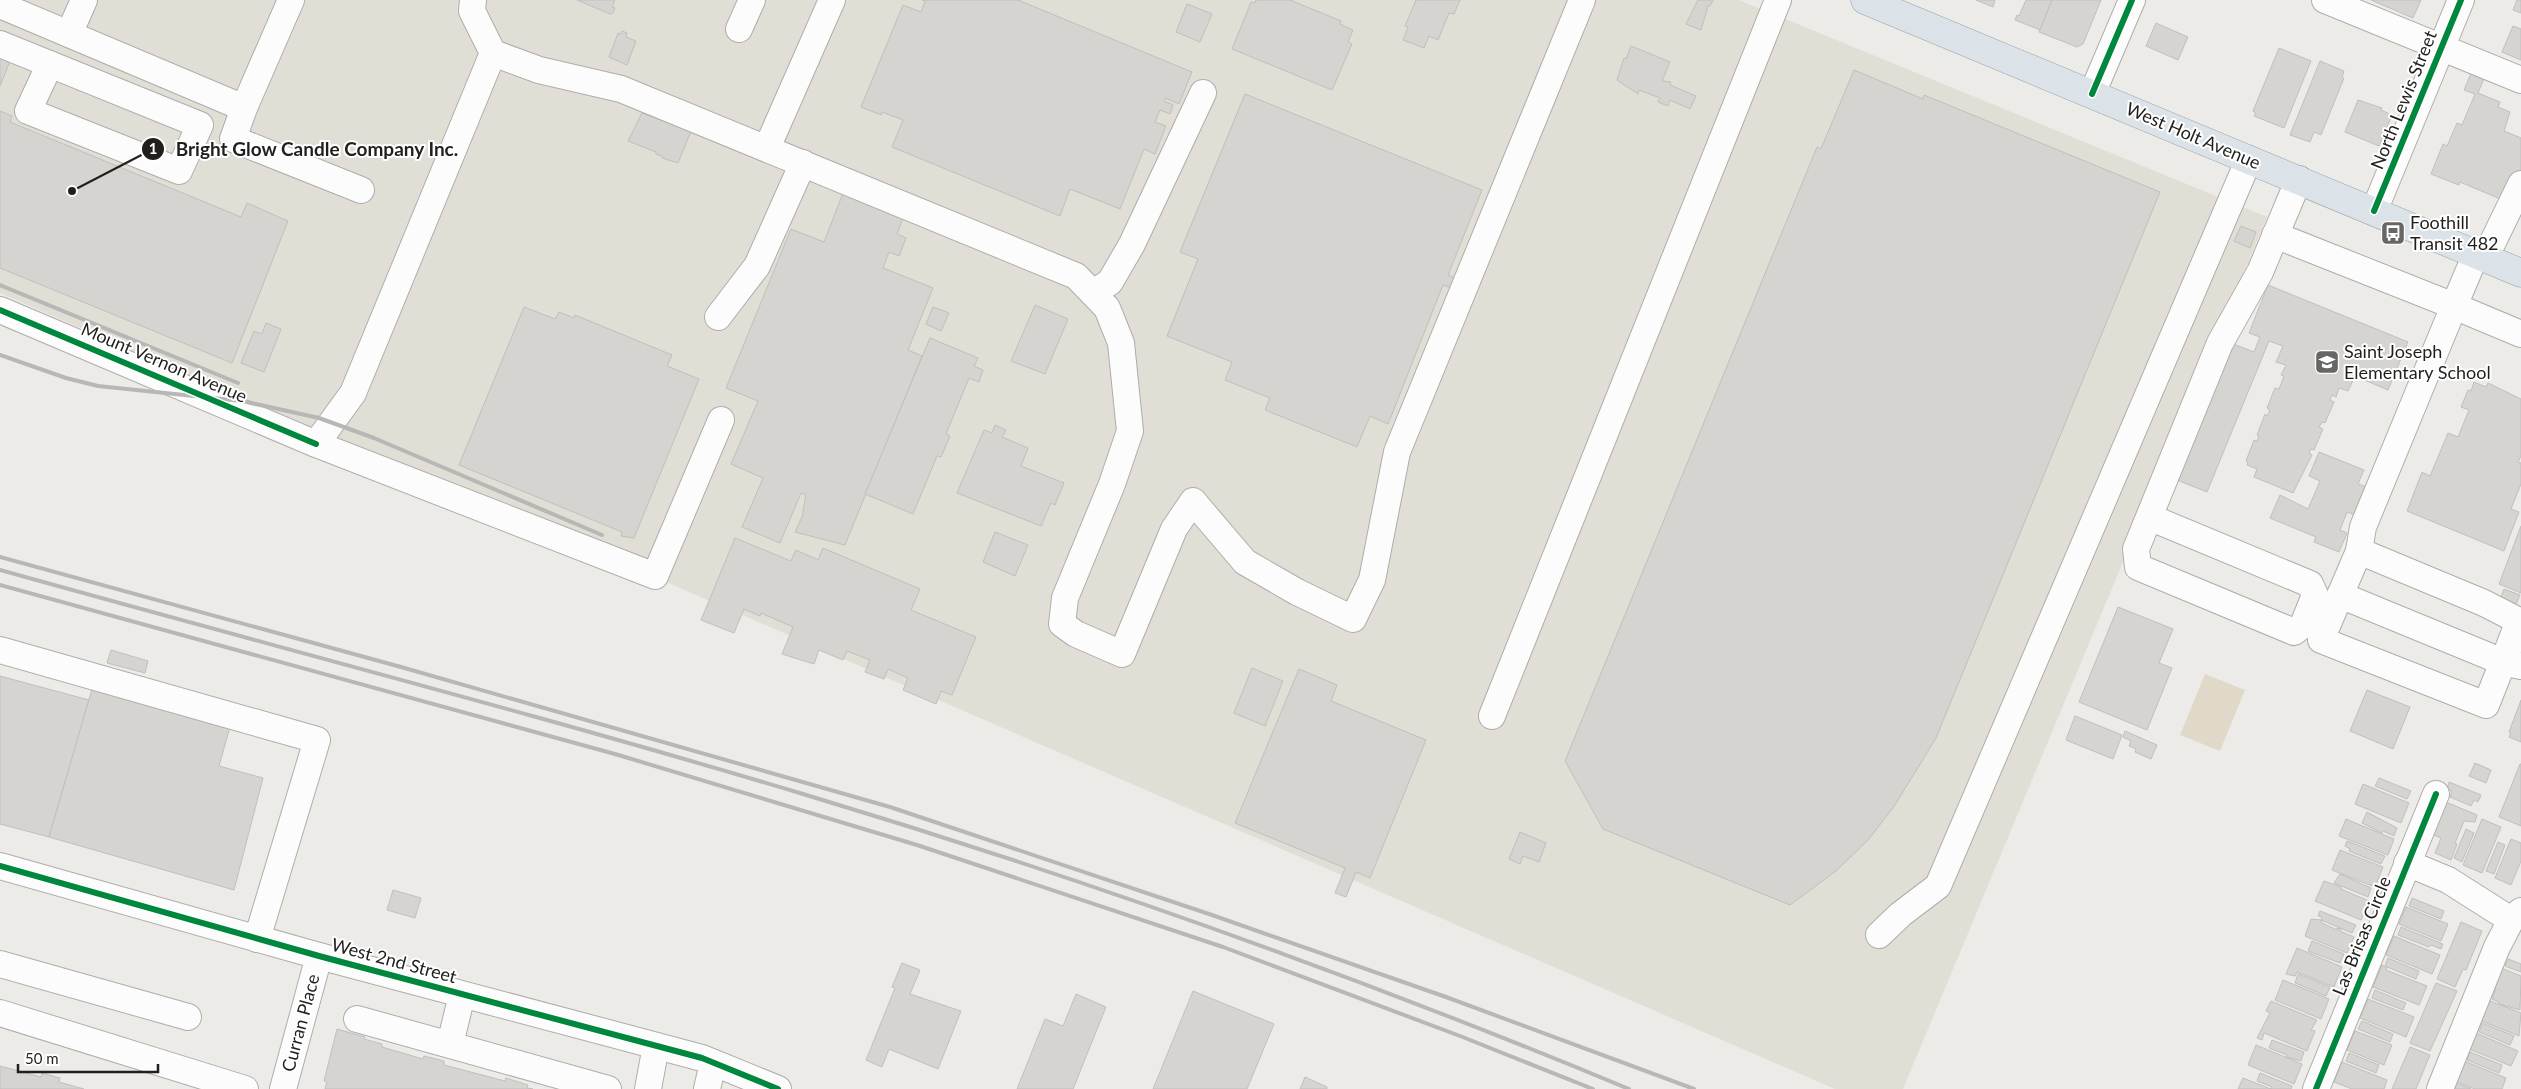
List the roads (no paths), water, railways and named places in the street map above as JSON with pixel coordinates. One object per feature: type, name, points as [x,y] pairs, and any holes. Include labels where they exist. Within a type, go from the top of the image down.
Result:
[{"type":"main road","name":"West Holt Avenue","points":[[1865,0],[2521,273]]},
{"type":"street","points":[[70,34],[84,0]]},
{"type":"street","points":[[291,0],[244,108],[233,139],[361,190]]},
{"type":"street","points":[[473,0],[472,11],[493,53],[539,70],[621,88],[1076,276],[1107,308],[1121,342],[1130,431],[1112,484],[1065,598],[1062,624],[1076,634],[1122,654],[1174,529],[1192,501],[1245,562],[1297,592],[1353,619],[1372,580],[1397,452],[1582,0]]},
{"type":"street","points":[[739,29],[752,0]]},
{"type":"street","points":[[767,148],[832,0]]},
{"type":"street","points":[[1492,716],[1778,0]]},
{"type":"street","points":[[2092,94],[2132,0]]},
{"type":"street","points":[[2325,0],[2521,80]]},
{"type":"street","name":"North Lewis Street","points":[[2374,211],[2462,0]]},
{"type":"street","points":[[0,5],[244,108]]},
{"type":"street","points":[[6,47],[50,64],[200,125],[180,171],[28,111],[50,64]]},
{"type":"street","points":[[316,444],[353,393],[493,53]]},
{"type":"street","points":[[1093,294],[1110,282],[1132,244],[1203,93]]},
{"type":"street","points":[[1879,935],[1901,914],[1938,886],[2249,159]]},
{"type":"street","points":[[718,317],[757,266],[803,163]]},
{"type":"street","points":[[2149,518],[2310,584],[2314,595],[2303,625],[2294,632],[2138,568],[2136,549],[2220,343],[2260,272],[2299,179]]},
{"type":"street","points":[[2359,551],[2484,602],[2520,622],[2512,664],[2486,705],[2321,640],[2359,551],[2363,527],[2454,306],[2521,184]]},
{"type":"street","points":[[2275,235],[2521,334]]},
{"type":"street","name":"Mount Vernon Avenue","points":[[0,310],[316,444],[655,576],[721,420]]},
{"type":"street","points":[[2340,595],[2512,664]]},
{"type":"street","points":[[0,650],[317,740],[257,939]]},
{"type":"street","name":"Las Brisas Circle","points":[[2316,1089],[2436,794]]},
{"type":"street","name":"Las Brisas Circle","points":[[2407,863],[2448,880],[2516,916],[2497,947],[2440,1089]]},
{"type":"street","name":"West 2nd Street","points":[[0,866],[257,939],[656,1046],[713,1063],[778,1089]]},
{"type":"street","name":"Curran Place","points":[[283,1089],[319,956]]},
{"type":"street","points":[[0,964],[188,1017]]},
{"type":"street","points":[[450,1044],[462,995]]},
{"type":"street","points":[[0,1013],[245,1089]]},
{"type":"street","points":[[358,1019],[608,1089]]},
{"type":"street","points":[[648,1089],[656,1046]]},
{"type":"street","points":[[706,1089],[713,1063]]},
{"type":"railway","points":[[0,285],[238,383]]},
{"type":"railway","points":[[0,355],[66,378],[98,386],[242,401],[319,418],[374,438],[602,535]]},
{"type":"railway","points":[[0,557],[401,667],[890,807],[1212,915],[1446,997],[1694,1089]]},
{"type":"railway","points":[[0,570],[703,764],[908,826],[1220,931],[1425,1007],[1629,1089]]},
{"type":"railway","points":[[0,585],[615,754],[917,845],[1223,947],[1460,1036],[1593,1089]]},
{"type":"place","name":"Bright Glow Candle Company Inc.","points":[[72,191]]},
{"type":"place","name":"Foothill Transit 482","points":[[2393,233]]},
{"type":"place","name":"Saint Joseph Elementary School","points":[[2327,362]]}]
